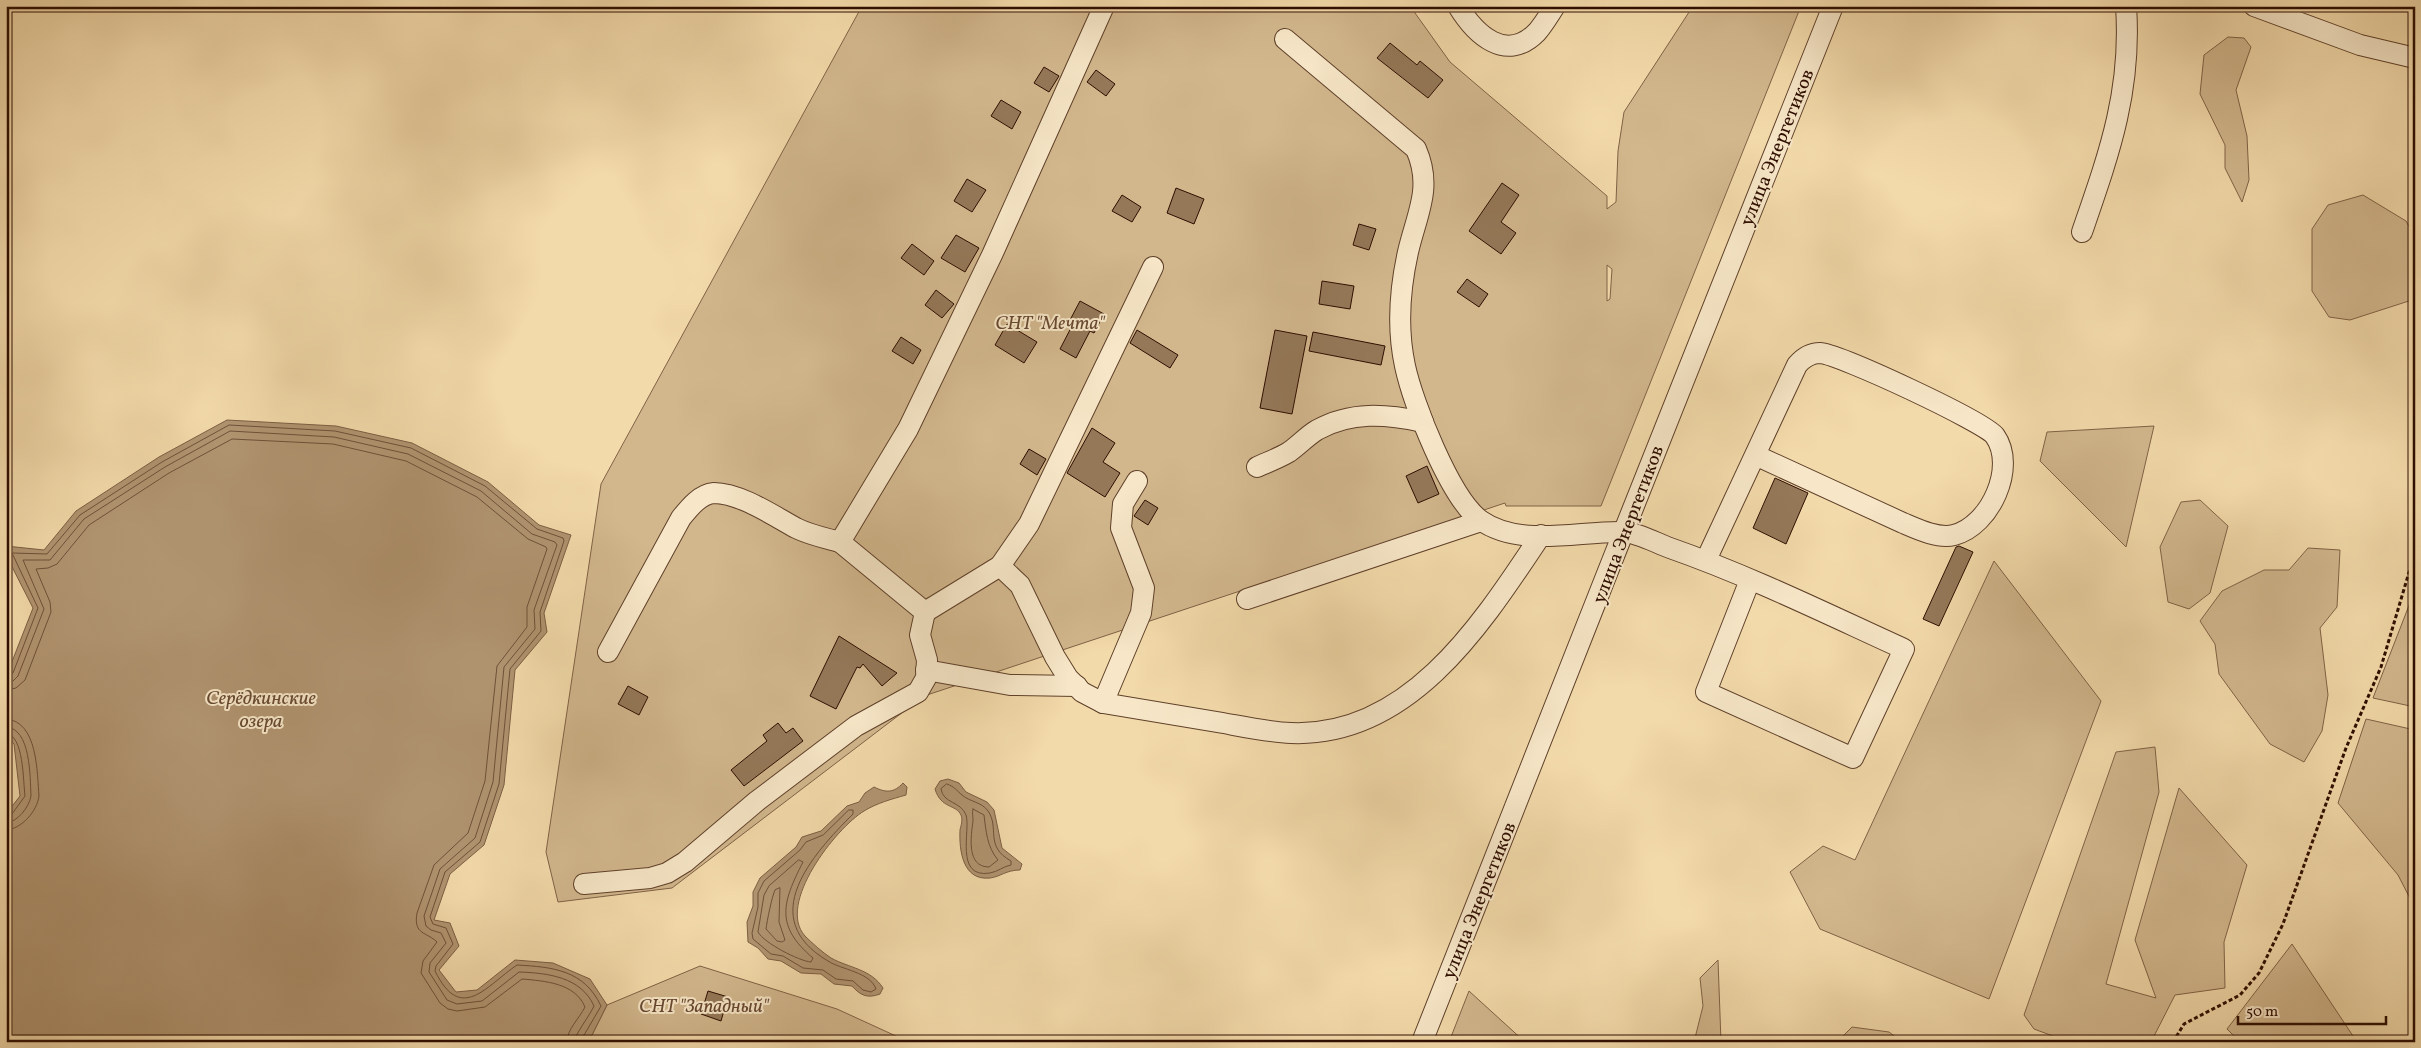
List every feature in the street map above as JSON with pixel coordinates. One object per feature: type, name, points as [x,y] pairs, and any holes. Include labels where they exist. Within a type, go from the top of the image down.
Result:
[{"type":"street","points":[[840,542],[908,429],[992,255],[1104,6]]},
{"type":"street","points":[[1458,6],[1480,35],[1498,45],[1515,46],[1536,33],[1555,6]]},
{"type":"street","name":"улица Энергетиков","points":[[1422,1042],[1624,532],[1685,371],[1833,6]]},
{"type":"street","points":[[2082,232],[2113,143],[2123,96],[2127,38],[2126,6]]},
{"type":"street","points":[[2254,6],[2360,45],[2415,58]]},
{"type":"street","points":[[1285,39],[1416,149],[1424,167],[1425,185],[1408,252],[1402,292],[1401,330],[1404,363],[1423,422],[1462,502],[1481,521],[1505,531],[1541,536],[1624,532],[1706,560],[1904,648],[1853,758],[1706,692],[1750,580]]},
{"type":"street","points":[[584,884],[650,878],[667,873],[685,862],[757,801],[856,726],[918,692],[926,678],[927,660],[920,635],[924,612],[1000,566],[1029,524],[1153,267]]},
{"type":"street","points":[[1706,560],[1797,365],[1803,358],[1820,353],[1852,364],[1976,421],[1995,436],[2004,456],[2000,480],[1988,508],[1979,521],[1970,529],[1952,536],[1924,531],[1903,523],[1755,456]]},
{"type":"street","points":[[1257,468],[1288,452],[1316,431],[1339,420],[1368,414],[1394,415],[1423,422]]},
{"type":"street","points":[[1103,703],[1141,613],[1144,588],[1121,528],[1123,504],[1137,481]]},
{"type":"street","points":[[608,652],[681,518],[694,502],[713,493],[728,496],[764,509],[796,528],[813,535],[840,542],[924,612]]},
{"type":"street","points":[[1247,599],[1481,521]]},
{"type":"street","points":[[1000,566],[1020,585],[1055,657],[1068,678],[1103,703],[1291,733],[1330,731],[1366,719],[1426,682],[1461,646],[1501,595],[1541,536]]},
{"type":"street","points":[[926,670],[1010,685],[1077,686]]},
{"type":"path","points":[[2173,1042],[2184,1024],[2240,995],[2259,973],[2283,924],[2346,748],[2381,667],[2415,552]]},
{"type":"green space","name":"СНТ \"Мечта\"","points":[[862,6],[1410,6],[1450,62],[1607,196],[1607,209],[1616,202],[1618,151],[1624,112],[1693,6],[1801,6],[1601,506],[1506,506],[1505,503],[924,696],[672,888],[558,902],[546,852],[601,484]],"holes":[[[1607,265],[1612,269],[1610,299],[1607,301]]]},
{"type":"green space","points":[[2228,37],[2244,38],[2251,47],[2236,90],[2247,136],[2249,180],[2242,202],[2225,168],[2225,145],[2200,94],[2204,55]]},
{"type":"green space","points":[[2363,195],[2406,221],[2415,237],[2415,299],[2350,320],[2329,317],[2312,291],[2312,229],[2328,205]]},
{"type":"green space","points":[[2154,426],[2126,547],[2040,461],[2047,432]]},
{"type":"green space","points":[[2200,500],[2228,526],[2210,593],[2189,609],[2168,602],[2160,547],[2181,502]]},
{"type":"green space","points":[[2308,548],[2340,550],[2337,607],[2320,628],[2328,695],[2322,731],[2304,762],[2270,744],[2219,674],[2215,644],[2200,621],[2222,591],[2264,570],[2289,570]]},
{"type":"green space","points":[[1994,561],[2101,701],[1989,999],[1820,929],[1790,872],[1823,846],[1855,860]]},
{"type":"green space","points":[[2415,590],[2415,707],[2373,698]]},
{"type":"green space","points":[[2366,719],[2415,730],[2415,908],[2398,875],[2338,803]]},
{"type":"green space","points":[[2155,747],[2159,792],[2106,984],[2156,998],[2135,940],[2179,788],[2247,865],[2224,942],[2225,988],[2175,995],[2151,1042],[2069,1042],[2034,1029],[2024,1015],[2116,752]]},
{"type":"green space","points":[[2292,944],[2357,1042],[2240,1042],[2227,1029]]},
{"type":"green space","points":[[1718,960],[1721,1042],[1694,1042],[1703,1006],[1700,978]]},
{"type":"green space","name":"СНТ \"Западный\"","points":[[700,966],[837,1009],[909,1042],[582,1042],[592,1035],[607,1005]]},
{"type":"green space","points":[[1469,991],[1525,1042],[1449,1042]]},
{"type":"green space","points":[[1852,1027],[1889,1032],[1902,1042],[1837,1042]]},
{"type":"water","name":"Серёдкинские озера","points":[[227,420],[336,426],[412,443],[488,482],[539,525],[571,535],[544,613],[547,632],[515,670],[504,785],[484,845],[450,874],[434,920],[450,923],[459,946],[439,970],[456,992],[477,990],[515,960],[553,963],[590,979],[607,1005],[592,1035],[582,1042],[6,1042],[6,814],[20,796],[14,744],[6,736],[6,677],[33,608],[6,555],[6,546],[44,550],[76,511],[159,457]]},
{"type":"water","points":[[948,779],[959,783],[966,792],[987,802],[994,810],[1002,848],[1022,864],[1020,870],[990,878],[981,878],[968,870],[960,847],[961,815],[956,809],[941,800],[935,789],[940,781]]},
{"type":"water","points":[[903,783],[907,787],[906,795],[879,803],[864,811],[839,833],[813,868],[798,905],[798,922],[805,936],[831,958],[872,977],[883,988],[880,994],[864,995],[852,986],[834,984],[821,974],[801,973],[781,961],[768,959],[758,948],[748,942],[747,922],[753,906],[753,892],[760,878],[796,847],[802,837],[821,831],[847,806],[859,802],[865,793],[874,787],[890,791]]},
{"type":"building","points":[[1390,43],[1417,65],[1420,61],[1443,80],[1428,98],[1377,58]]},
{"type":"building","points":[[1044,67],[1059,76],[1049,92],[1034,83]]},
{"type":"building","points":[[1096,70],[1115,84],[1106,96],[1087,82]]},
{"type":"building","points":[[1001,100],[1021,112],[1012,129],[991,116]]},
{"type":"building","points":[[967,179],[986,190],[972,212],[954,201]]},
{"type":"building","points":[[1502,183],[1519,195],[1501,222],[1516,233],[1501,254],[1469,231]]},
{"type":"building","points":[[1176,188],[1204,199],[1194,224],[1167,213]]},
{"type":"building","points":[[1122,195],[1141,207],[1132,222],[1112,211]]},
{"type":"building","points":[[1359,224],[1376,229],[1369,250],[1353,245]]},
{"type":"building","points":[[956,235],[979,248],[965,272],[941,258]]},
{"type":"building","points":[[912,244],[934,261],[924,275],[901,258]]},
{"type":"building","points":[[1467,279],[1488,294],[1479,307],[1457,292]]},
{"type":"building","points":[[1322,281],[1354,286],[1350,309],[1319,304]]},
{"type":"building","points":[[936,290],[954,304],[942,318],[925,305]]},
{"type":"building","points":[[1080,301],[1104,314],[1094,333],[1090,331],[1076,358],[1060,349],[1074,322],[1070,320]]},
{"type":"building","points":[[1007,324],[1037,342],[1024,363],[995,345]]},
{"type":"building","points":[[1137,330],[1178,355],[1170,368],[1130,343]]},
{"type":"building","points":[[1275,330],[1307,336],[1292,414],[1260,408]]},
{"type":"building","points":[[1313,332],[1385,346],[1381,365],[1309,351]]},
{"type":"building","points":[[901,337],[921,350],[913,364],[892,351]]},
{"type":"building","points":[[1092,428],[1115,443],[1103,462],[1120,473],[1105,497],[1067,473]]},
{"type":"building","points":[[1029,449],[1046,459],[1037,475],[1020,464]]},
{"type":"building","points":[[1427,466],[1439,494],[1418,503],[1406,476]]},
{"type":"building","points":[[1775,478],[1808,493],[1786,544],[1753,528]]},
{"type":"building","points":[[1145,500],[1158,508],[1148,525],[1134,516]]},
{"type":"building","points":[[1959,546],[1973,552],[1939,626],[1923,619],[1956,547]]},
{"type":"building","points":[[839,636],[897,673],[882,686],[863,664],[860,668],[857,667],[836,709],[810,696]]},
{"type":"building","points":[[628,686],[648,697],[639,715],[618,704]]},
{"type":"building","points":[[778,723],[786,733],[793,728],[803,741],[744,786],[731,770],[767,741],[763,735]]},
{"type":"building","points":[[708,991],[728,997],[721,1021],[701,1014]]}]
